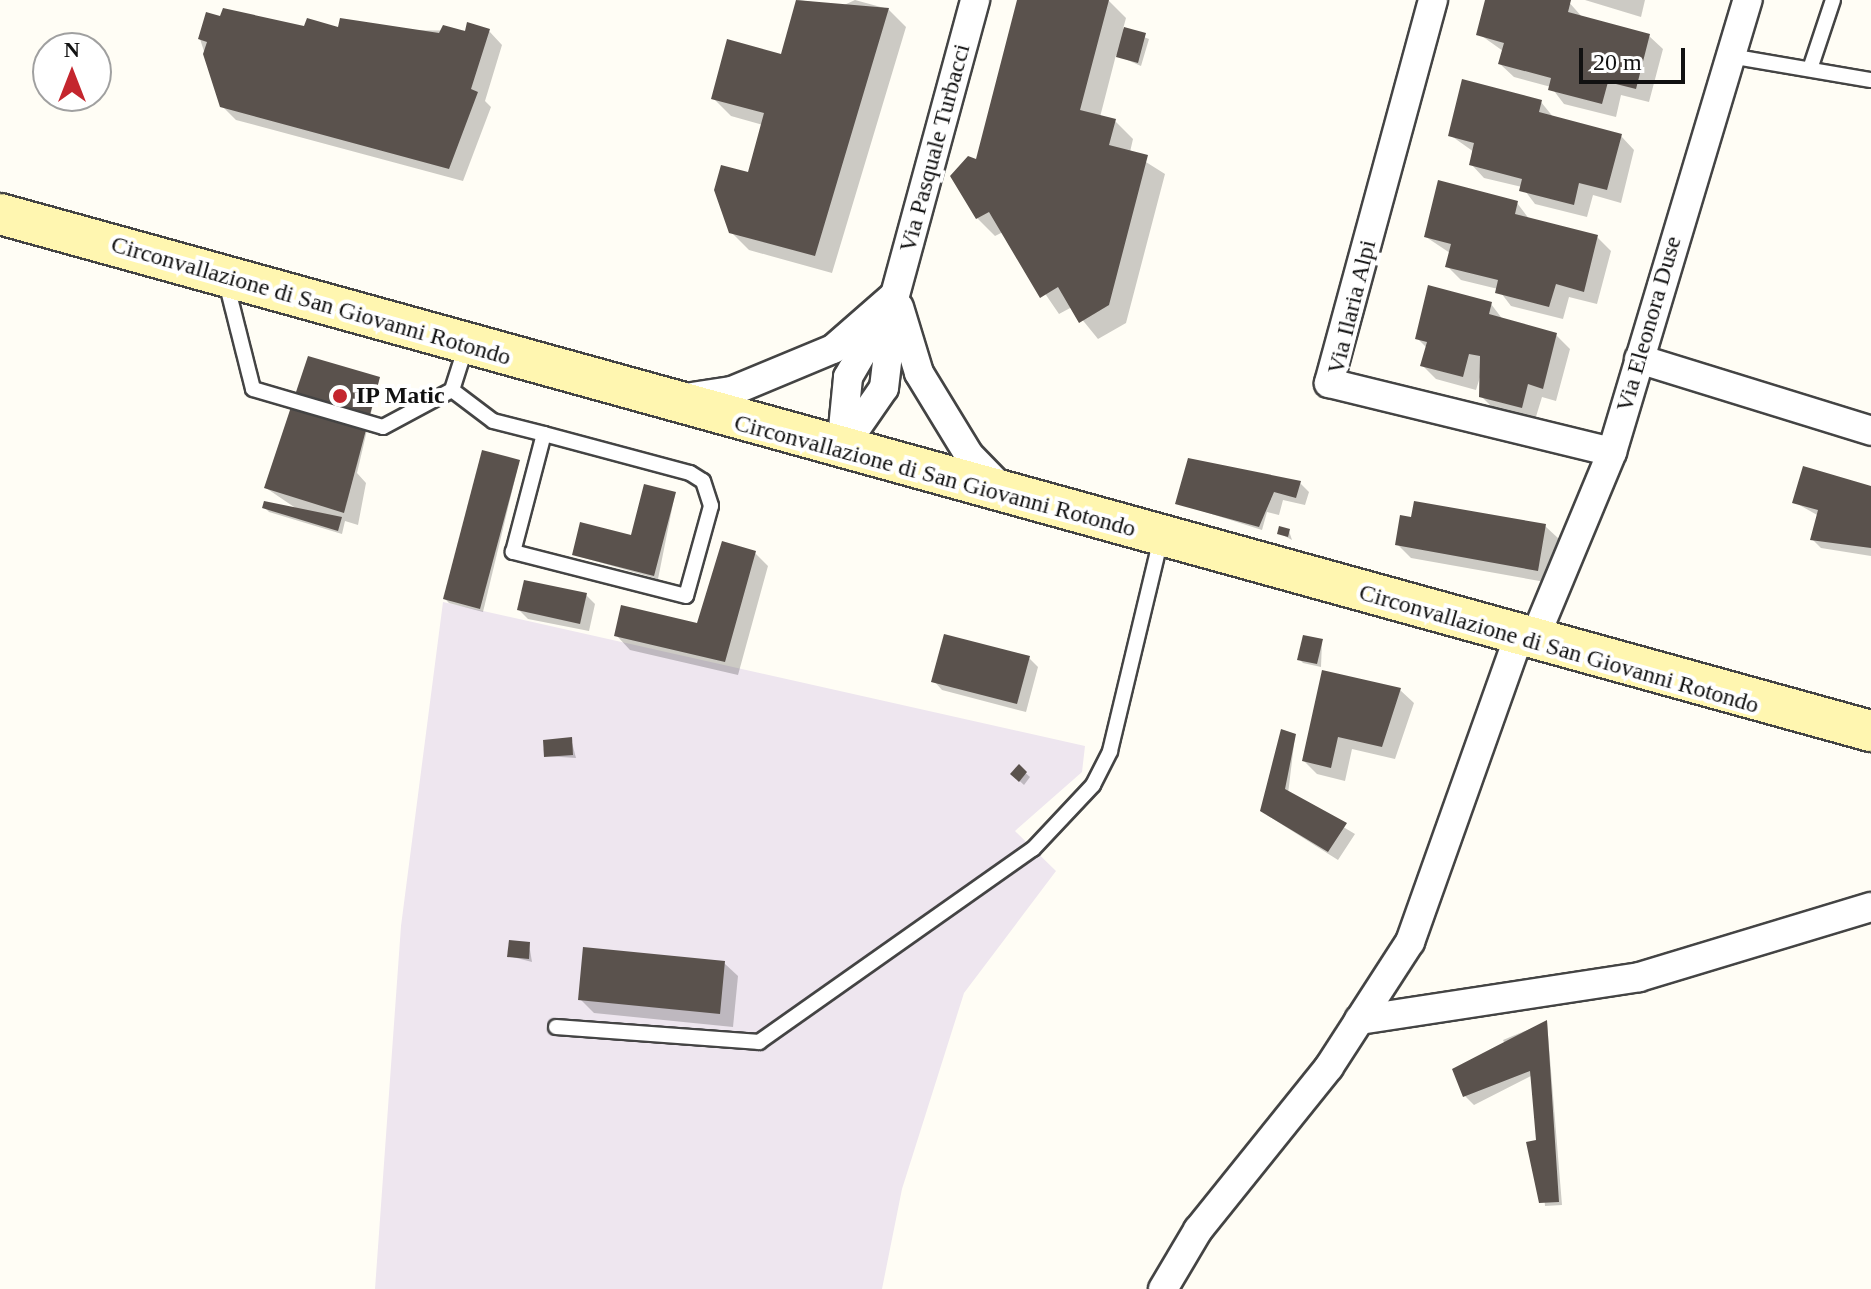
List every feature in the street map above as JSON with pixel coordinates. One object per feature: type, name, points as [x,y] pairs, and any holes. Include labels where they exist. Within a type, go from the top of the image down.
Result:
[{"type":"main road","name":"Circonvallazione di San Giovanni Rotondo","points":[[0,214],[1011,498],[1871,731]]},
{"type":"street","name":"Via Pasquale Turbacci","points":[[841,450],[848,377],[895,295],[975,0]]},
{"type":"street","name":"Via Ilaria Alpi","points":[[1433,0],[1329,383],[1612,452]]},
{"type":"street","name":"Via Eleonora Duse","points":[[1163,1289],[1198,1230],[1359,1020],[1410,942],[1526,640],[1612,452],[1748,0]]},
{"type":"street","points":[[664,401],[732,391],[833,349],[895,295],[919,373],[969,455],[1011,498]]},
{"type":"street","points":[[1639,359],[1871,431]]},
{"type":"street","points":[[1359,1020],[1639,977],[1871,907]]},
{"type":"lane","points":[[1810,69],[1833,0]]},
{"type":"lane","points":[[1729,55],[1871,80]]},
{"type":"lane","points":[[225,278],[253,389],[383,427],[452,390],[466,346]]},
{"type":"lane","points":[[452,390],[493,421],[544,434],[703,481],[711,506],[686,596],[513,552],[544,434]]},
{"type":"lane","points":[[556,1027],[759,1042],[1033,849],[1093,785],[1110,751],[1161,539]]},
{"type":"shaded area","points":[[443,602],[1085,746],[1082,772],[1015,831],[1056,871],[964,993],[902,1189],[882,1289],[375,1289],[401,926]]},
{"type":"building","points":[[796,0],[889,8],[815,256],[729,233],[714,190],[721,165],[748,172],[764,113],[711,99],[727,39],[781,54]]},
{"type":"building","points":[[1017,0],[1109,0],[1080,110],[1116,119],[1109,145],[1148,155],[1109,305],[1079,323],[1058,287],[1040,298],[989,212],[976,219],[950,176],[968,156],[976,159]]},
{"type":"building","points":[[1485,0],[1571,0],[1568,12],[1650,34],[1636,89],[1608,82],[1602,104],[1548,90],[1551,78],[1498,64],[1504,43],[1476,35]]},
{"type":"building","points":[[223,8],[304,26],[307,18],[338,27],[340,18],[439,33],[443,25],[465,31],[467,22],[490,29],[471,89],[478,92],[449,169],[220,107],[203,54],[207,42],[198,39],[206,12],[220,16]]},
{"type":"building","points":[[1124,27],[1146,33],[1138,63],[1116,57]]},
{"type":"building","points":[[1462,79],[1542,100],[1539,112],[1622,134],[1607,190],[1579,183],[1574,205],[1519,191],[1522,179],[1469,165],[1474,143],[1448,136]]},
{"type":"building","points":[[1438,180],[1518,201],[1515,214],[1598,235],[1584,292],[1556,284],[1549,307],[1495,293],[1498,280],[1445,267],[1451,244],[1424,237]]},
{"type":"building","points":[[1428,285],[1492,302],[1489,314],[1557,333],[1543,389],[1528,384],[1522,408],[1479,397],[1480,356],[1469,354],[1463,377],[1420,366],[1427,342],[1415,339]]},
{"type":"building","points":[[308,356],[380,377],[344,513],[264,488]]},
{"type":"building","points":[[482,450],[520,460],[480,609],[443,599]]},
{"type":"building","points":[[1188,458],[1301,481],[1296,498],[1274,492],[1259,527],[1175,504]]},
{"type":"building","points":[[1803,466],[1871,486],[1871,548],[1810,540],[1818,510],[1792,503]]},
{"type":"building","points":[[644,484],[676,492],[654,576],[572,555],[580,522],[631,535]]},
{"type":"building","points":[[264,501],[342,517],[338,531],[262,508]]},
{"type":"building","points":[[1414,501],[1546,524],[1538,571],[1395,545],[1400,515],[1411,517]]},
{"type":"building","points":[[1279,526],[1290,529],[1288,537],[1277,534]]},
{"type":"building","points":[[722,541],[756,551],[725,662],[614,636],[621,605],[697,623]]},
{"type":"building","points":[[524,580],[587,593],[580,624],[517,610]]},
{"type":"building","points":[[944,634],[1030,656],[1017,704],[931,682]]},
{"type":"building","points":[[1303,635],[1323,639],[1317,664],[1297,660]]},
{"type":"building","points":[[1322,670],[1401,688],[1382,747],[1338,737],[1331,768],[1302,761]]},
{"type":"building","points":[[1281,729],[1296,734],[1285,789],[1347,823],[1328,852],[1260,811]]},
{"type":"building","points":[[572,737],[573,755],[544,757],[543,740]]},
{"type":"building","points":[[1019,764],[1027,772],[1019,782],[1010,774]]},
{"type":"building","points":[[509,940],[530,942],[529,959],[507,957]]},
{"type":"building","points":[[583,947],[725,961],[720,1014],[578,1000]]},
{"type":"building","points":[[1547,1020],[1559,1202],[1539,1203],[1526,1142],[1536,1140],[1530,1071],[1463,1097],[1452,1069]]},
{"type":"place","name":"IP Matic","points":[[340,396]]}]
